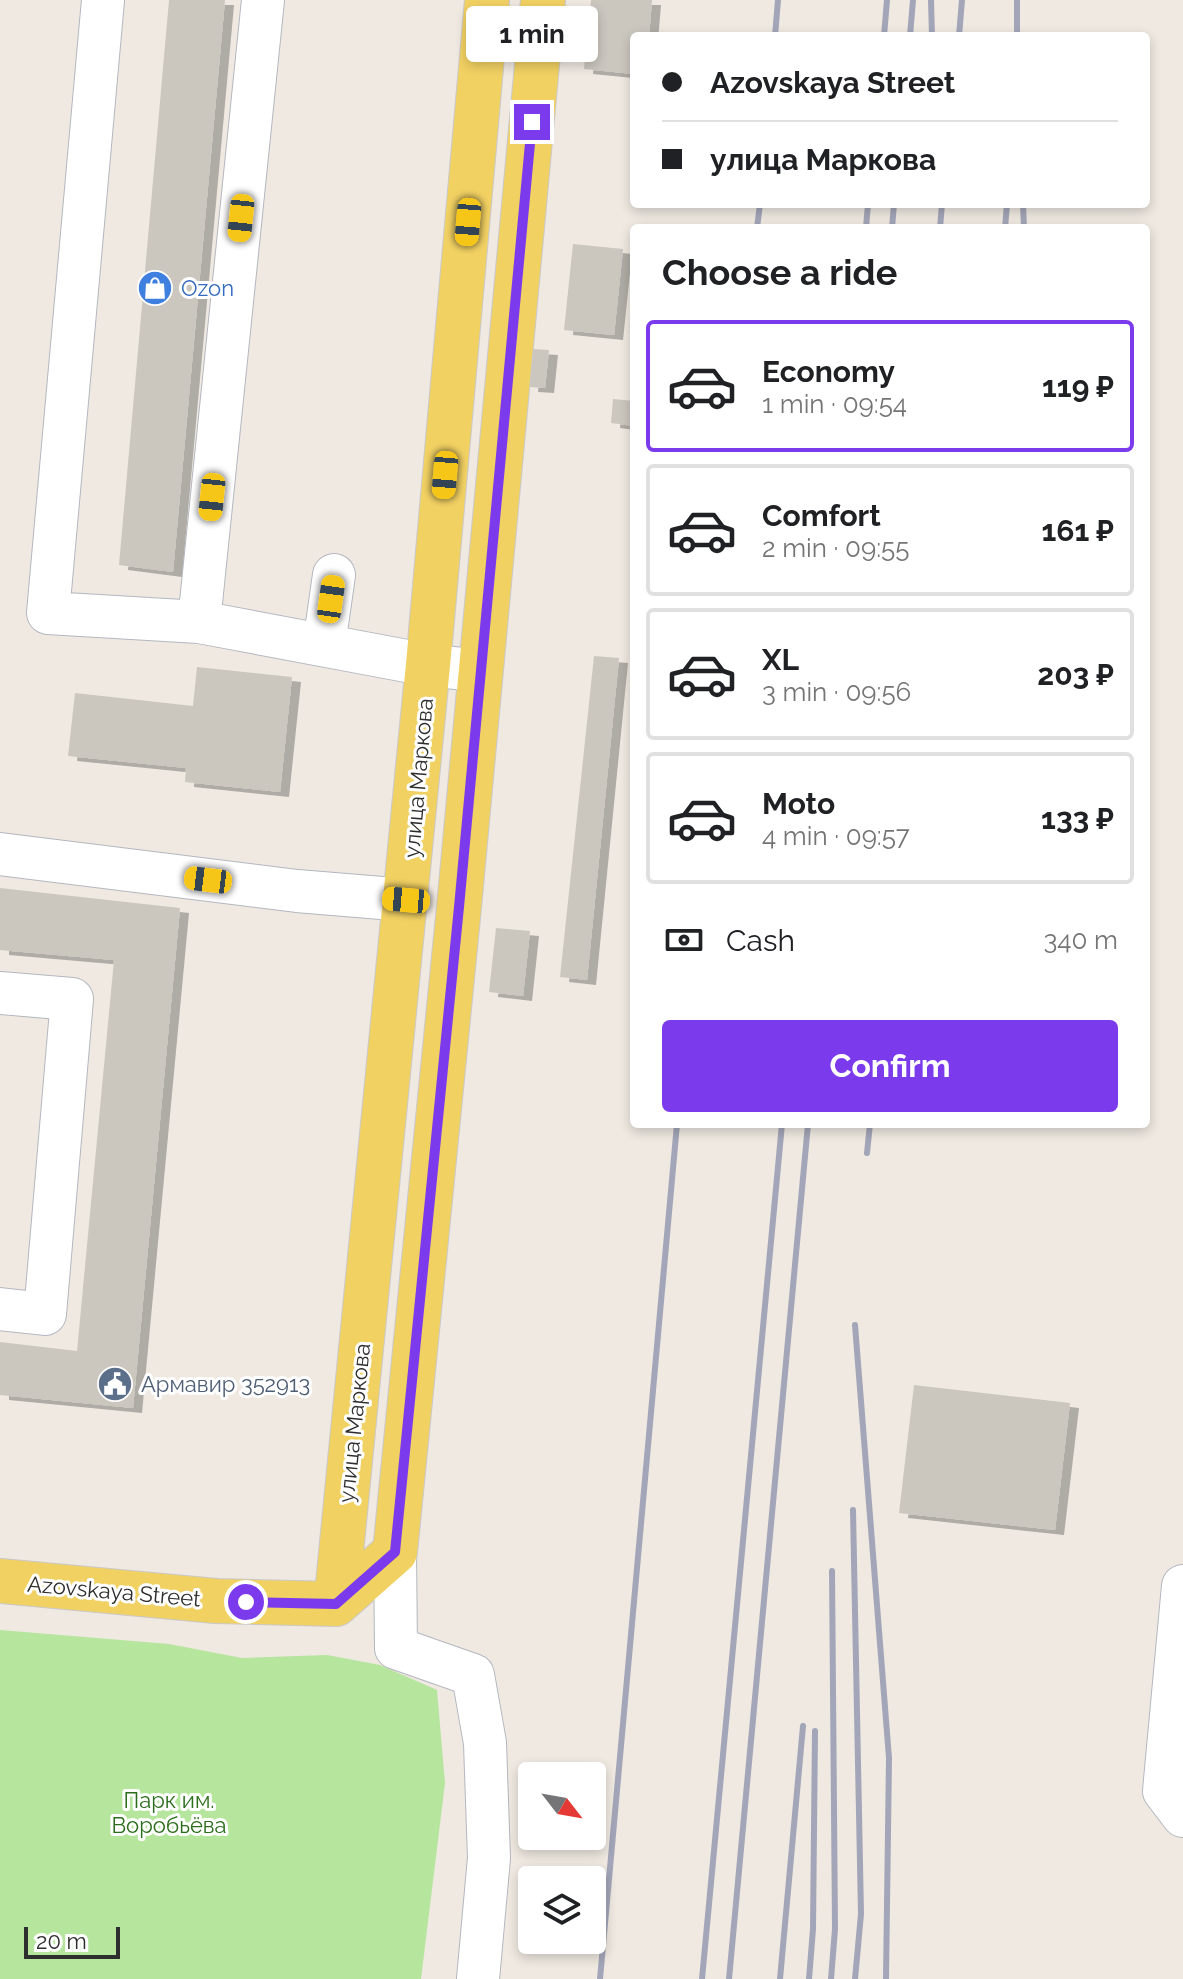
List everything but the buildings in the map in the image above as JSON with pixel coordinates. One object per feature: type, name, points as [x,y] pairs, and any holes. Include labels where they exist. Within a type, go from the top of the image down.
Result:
[{"type":"main road","name":"улица Маркова","points":[[336,1604],[406,900],[487,0]]},
{"type":"main road","points":[[336,1604],[395,1552],[470,908],[481,671],[543,0]]},
{"type":"main road","name":"Azovskaya Street","points":[[0,1581],[216,1601],[336,1604]]},
{"type":"street","points":[[103,0],[48,613],[199,622],[428,665],[481,671]]},
{"type":"street","points":[[199,622],[263,0]]},
{"type":"street","points":[[324,645],[334,575]]},
{"type":"street","points":[[0,854],[297,891],[406,900]]},
{"type":"street","points":[[0,993],[72,999],[45,1314],[0,1309]]},
{"type":"street","points":[[395,1552],[396,1648],[473,1675],[485,1743],[489,1858],[478,1979]]},
{"type":"street","points":[[1183,1586],[1164,1791],[1183,1816]]},
{"type":"green space","name":"Парк им. Воробьёва","points":[[0,1630],[169,1644],[242,1658],[327,1655],[380,1665],[437,1690],[445,1783],[421,1979],[0,1979]]},
{"type":"railway","points":[[775,32],[778,0]]},
{"type":"railway","points":[[884,32],[887,0]]},
{"type":"railway","points":[[910,32],[913,0]]},
{"type":"railway","points":[[931,0],[932,32]]},
{"type":"railway","points":[[959,32],[962,0]]},
{"type":"railway","points":[[1017,0],[1017,32]]},
{"type":"railway","points":[[758,224],[760,208]]},
{"type":"railway","points":[[866,224],[868,208]]},
{"type":"railway","points":[[892,224],[894,208]]},
{"type":"railway","points":[[940,224],[942,208]]},
{"type":"railway","points":[[1005,224],[1007,208]]},
{"type":"railway","points":[[1023,208],[1024,224]]},
{"type":"railway","points":[[600,1979],[677,1128]]},
{"type":"railway","points":[[702,1979],[782,1128]]},
{"type":"railway","points":[[729,1979],[808,1128]]},
{"type":"railway","points":[[867,1153],[870,1128]]},
{"type":"railway","points":[[855,1325],[889,1758],[886,1979]]},
{"type":"railway","points":[[853,1510],[861,1914],[855,1979]]},
{"type":"railway","points":[[831,1979],[835,1929],[832,1571]]},
{"type":"railway","points":[[780,1979],[803,1726]]},
{"type":"railway","points":[[809,1979],[813,1929],[815,1731]]},
{"type":"place","name":"Ozon","points":[[155,288]]},
{"type":"place","name":"Армавир 352913","points":[[115,1384]]},
{"type":"route","points":[[246,1602],[336,1604],[395,1552],[532,122]]}]
